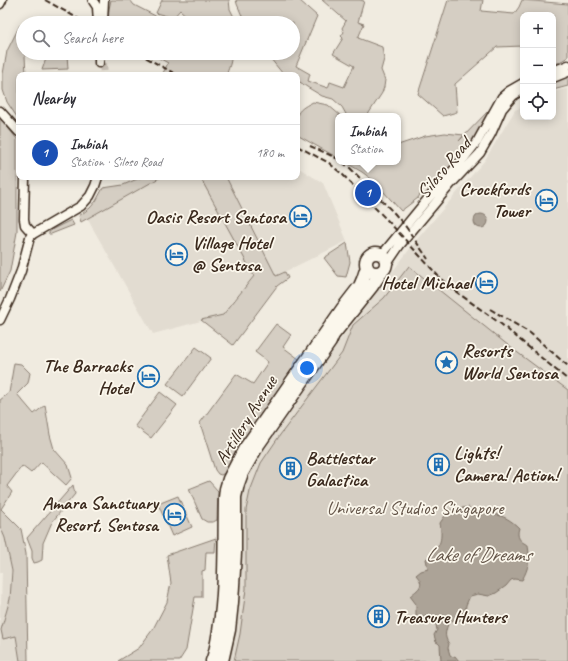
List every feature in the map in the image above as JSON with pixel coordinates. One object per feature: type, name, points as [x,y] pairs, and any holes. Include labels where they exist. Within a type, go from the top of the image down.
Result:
[{"type":"street","points":[[0,4],[2,0]]},
{"type":"street","points":[[92,0],[98,2],[103,0],[103,16]]},
{"type":"street","points":[[92,0],[97,7],[98,16]]},
{"type":"street","points":[[556,70],[568,65]]},
{"type":"street","points":[[556,77],[568,72]]},
{"type":"street","name":"Siloso Road","points":[[380,253],[385,250],[477,142],[502,97],[508,91],[521,84]]},
{"type":"street","name":"Siloso Road","points":[[384,269],[400,245],[451,184],[480,153],[491,134],[502,109],[513,96],[520,91]]},
{"type":"street","points":[[0,111],[16,129]]},
{"type":"street","points":[[25,180],[24,220],[25,225],[32,236]]},
{"type":"street","points":[[94,193],[97,180]]},
{"type":"street","points":[[0,320],[21,271],[32,236],[81,206],[94,193],[100,180]]},
{"type":"street","points":[[367,267],[368,270],[373,273],[379,273],[384,269],[386,264],[385,258],[380,253]]},
{"type":"street","name":"Artillery Avenue","points":[[212,661],[214,657],[222,605],[225,498],[226,489],[230,479],[244,450],[362,283],[367,267],[366,260],[370,254],[380,253]]},
{"type":"street","name":"Artillery Avenue","points":[[222,661],[229,630],[232,602],[235,497],[242,473],[255,450],[330,342],[333,335],[384,269]]},
{"type":"shaded area","name":"Universal Studios Singapore","points":[[568,88],[568,661],[227,661],[233,634],[240,587],[241,499],[250,474],[263,452],[341,339],[419,237],[485,160],[515,110],[520,108],[520,120],[556,120],[556,91]]},
{"type":"shaded area","points":[[300,169],[323,183],[347,241],[276,276],[228,180],[300,180]]},
{"type":"shaded area","name":"Village Hotel @ Sentosa","points":[[156,180],[205,180],[254,276],[223,315],[153,334],[87,218]]},
{"type":"shaded area","points":[[0,526],[5,538],[12,571],[10,599],[1,630],[16,636],[20,661],[0,661],[0,605],[2,572],[0,572]]},
{"type":"green space","points":[[111,0],[130,0],[134,5],[155,16],[108,16]]},
{"type":"green space","points":[[162,0],[229,0],[230,9],[234,16],[187,16],[180,10],[175,16],[166,16],[156,13]]},
{"type":"green space","points":[[236,0],[299,0],[317,16],[300,56],[300,16],[242,16]]},
{"type":"green space","points":[[322,0],[364,1],[358,22],[364,24],[358,38],[382,47],[384,59],[381,70],[385,80],[382,93],[369,113],[345,113],[342,107],[333,99],[322,96],[300,82],[300,72],[281,72],[272,60],[299,60],[296,66],[310,74],[308,81],[328,88],[330,82],[344,87],[354,66],[333,54],[343,38],[341,36],[344,32],[342,28],[346,21]]},
{"type":"green space","points":[[448,0],[483,0],[481,11],[514,14],[522,0],[568,4],[568,57],[558,63],[556,63],[556,12],[520,12],[520,46],[497,47],[455,84],[457,112],[443,116],[418,94]]},
{"type":"green space","points":[[16,33],[16,60],[25,60],[26,72],[16,72],[16,116],[7,102],[3,90],[3,74],[7,51]]},
{"type":"green space","points":[[46,60],[67,60],[68,69],[42,70]]},
{"type":"green space","points":[[163,60],[231,60],[227,72],[164,72],[168,63]]},
{"type":"green space","points":[[568,74],[568,86],[556,89],[556,80]]},
{"type":"green space","points":[[313,102],[328,105],[337,113],[335,113],[335,156],[300,137],[300,111]]},
{"type":"green space","points":[[491,108],[489,115],[472,144],[431,186],[426,184],[418,198],[401,211],[374,181],[350,165],[401,165],[401,144],[425,136],[445,133],[464,135],[459,141]]},
{"type":"green space","points":[[0,118],[16,138],[17,232],[10,271],[0,292]]},
{"type":"green space","points":[[135,180],[156,180],[81,222],[79,216],[90,208],[96,201],[103,188],[123,185]]},
{"type":"green space","points":[[202,180],[228,180],[276,276],[285,272],[288,278],[277,286],[233,345],[201,320],[223,315],[254,276]]},
{"type":"green space","points":[[71,220],[74,225],[49,234],[49,232],[53,229]]},
{"type":"green space","points":[[347,243],[350,262],[346,277],[338,276],[324,258]]},
{"type":"green space","name":"Universal Studios Singapore","points":[[409,266],[514,350],[568,390],[568,661],[234,661],[240,634],[246,589],[246,510],[250,491],[261,463],[280,435],[342,353],[353,325],[384,298]]},
{"type":"green space","points":[[276,324],[291,335],[283,347],[299,359],[241,443],[225,473],[221,475],[218,474],[215,470],[200,423],[236,374],[253,384],[268,362],[255,352]]},
{"type":"green space","points":[[196,347],[211,358],[183,396],[167,384]]},
{"type":"green space","points":[[14,363],[21,364],[30,373],[28,383],[17,394],[34,414],[45,405],[54,449],[68,465],[72,478],[66,485],[41,462],[31,473],[22,466],[7,486],[12,492],[1,509],[21,529],[26,554],[28,661],[20,661],[16,636],[3,639],[1,630],[10,599],[12,571],[5,538],[0,526],[0,400],[9,393]]},
{"type":"green space","points":[[160,392],[177,405],[151,438],[135,426]]},
{"type":"green space","points":[[209,481],[218,491],[217,520],[213,522],[207,522],[202,519],[189,489]]},
{"type":"green space","points":[[73,485],[75,494],[52,522],[43,543],[42,560],[34,563],[32,551],[27,538]]},
{"type":"green space","points":[[178,496],[192,527],[172,536],[158,504]]},
{"type":"green space","points":[[216,538],[215,552],[206,552],[205,570],[202,571],[202,597],[195,597],[186,650],[179,661],[118,661],[139,648],[153,629],[167,602],[171,583],[167,555]]},
{"type":"water","points":[[481,214],[486,216],[488,221],[486,226],[481,228],[476,226],[474,221],[476,216]]},
{"type":"water","name":"Lake of Dreams","points":[[469,507],[471,515],[482,514],[482,511],[491,510],[493,514],[504,517],[516,525],[519,528],[519,539],[528,545],[528,563],[522,580],[511,580],[506,586],[489,596],[478,594],[470,596],[466,605],[465,615],[462,620],[449,621],[446,633],[450,655],[453,657],[455,656],[459,661],[441,661],[440,645],[436,642],[434,635],[437,630],[436,625],[428,616],[416,618],[416,604],[410,596],[421,585],[416,575],[421,571],[428,569],[426,559],[435,551],[441,540],[440,523],[449,510],[462,510],[462,508]]},
{"type":"tunnel","points":[[103,63],[104,72]]},
{"type":"railway","points":[[45,0],[74,16]]},
{"type":"railway","points":[[150,60],[172,72]]},
{"type":"railway","points":[[310,146],[335,158]]},
{"type":"railway","points":[[300,148],[329,163],[343,175],[389,222],[441,279],[501,324],[568,380]]},
{"type":"railway","points":[[346,165],[395,214],[428,259]]},
{"type":"railway","points":[[490,309],[530,333],[568,366]]},
{"type":"place","name":"Imbiah","points":[[368,193]]},
{"type":"place","name":"Crockfords Tower","points":[[546,200]]},
{"type":"place","name":"Oasis Resort Sentosa","points":[[301,217]]},
{"type":"place","name":"Village Hotel @ Sentosa","points":[[176,254]]},
{"type":"place","name":"Hotel Michael","points":[[487,283]]},
{"type":"place","name":"Resorts World Sentosa","points":[[446,362]]},
{"type":"place","name":"The Barracks Hotel","points":[[148,377]]},
{"type":"place","name":"Lights! Camera! Action!","points":[[438,464]]},
{"type":"place","name":"Battlestar Galactica","points":[[291,469]]},
{"type":"place","name":"Amara Sanctuary Resort, Sentosa","points":[[174,514]]},
{"type":"place","name":"Treasure Hunters","points":[[378,617]]}]
